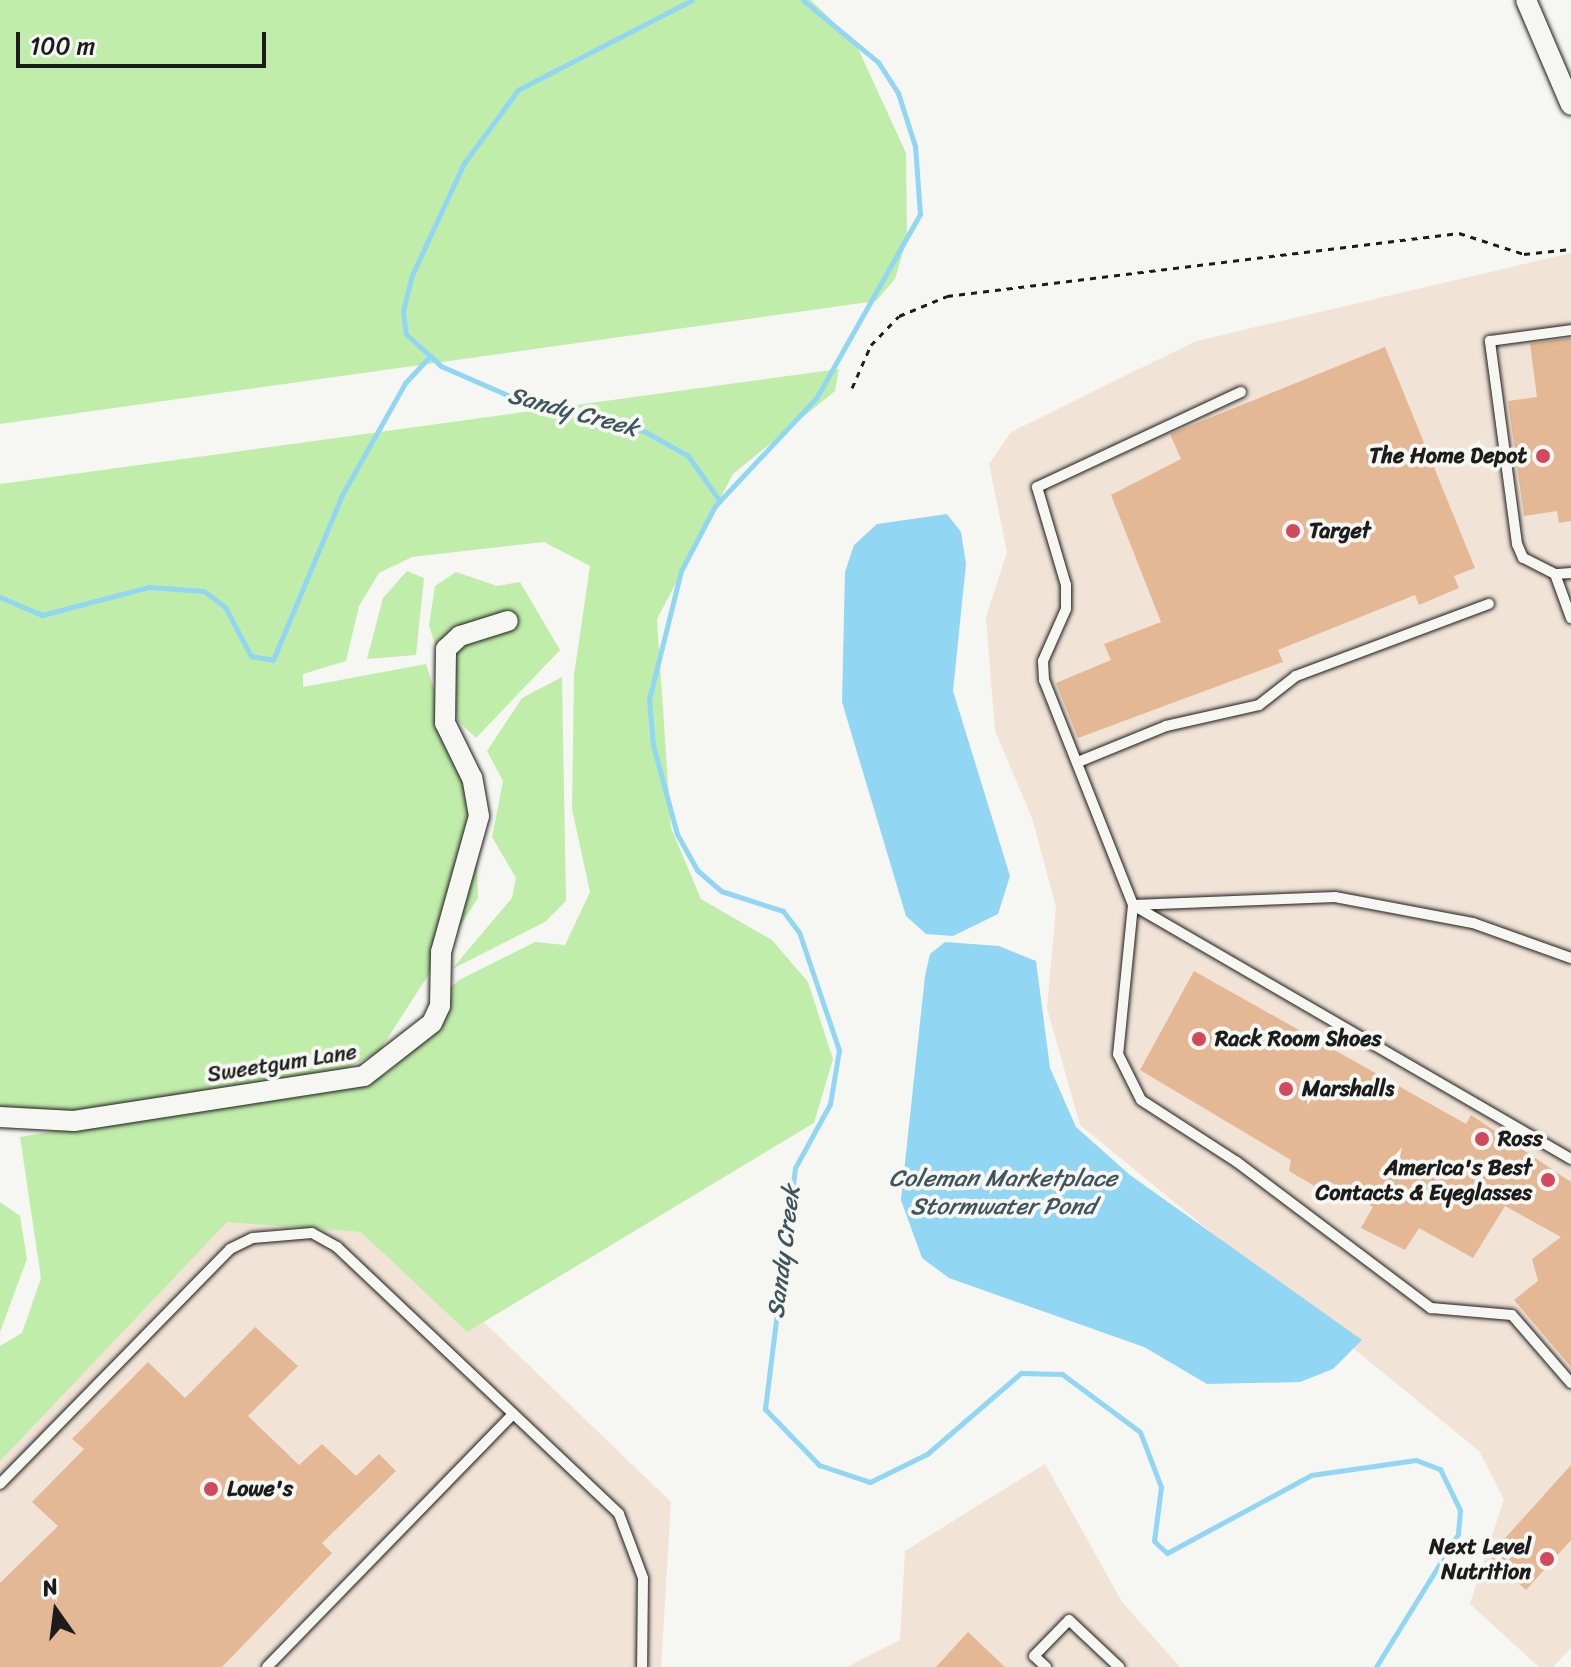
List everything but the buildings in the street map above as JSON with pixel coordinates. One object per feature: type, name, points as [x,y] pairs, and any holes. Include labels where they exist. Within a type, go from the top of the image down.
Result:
[{"type":"street","points":[[1526,0],[1571,105]]},
{"type":"street","name":"Sweetgum Lane","points":[[0,1117],[74,1121],[364,1076],[432,1023],[440,1006],[441,952],[479,816],[472,778],[445,723],[446,649],[460,636],[508,621]]},
{"type":"lane","points":[[1571,330],[1490,341],[1517,544],[1523,558],[1555,574],[1571,573]]},
{"type":"lane","points":[[1241,392],[1044,478],[1037,487],[1066,585],[1066,609],[1043,661],[1044,680],[1133,905],[1118,1054],[1141,1100],[1237,1162],[1431,1308],[1512,1315],[1571,1383]]},
{"type":"lane","points":[[1555,574],[1571,618]]},
{"type":"lane","points":[[1078,762],[1166,726],[1219,720],[1259,705],[1296,676],[1489,604]]},
{"type":"lane","points":[[1133,905],[1335,897],[1473,923],[1571,958]]},
{"type":"lane","points":[[1133,905],[1571,1159]]},
{"type":"lane","points":[[0,1484],[230,1249],[253,1238],[312,1233],[337,1247],[619,1514],[643,1578],[642,1667]]},
{"type":"lane","points":[[267,1667],[513,1414]]},
{"type":"lane","points":[[1046,1667],[1034,1656],[1069,1620],[1119,1667]]},
{"type":"path","points":[[852,388],[871,345],[899,316],[947,296],[1459,233],[1524,254],[1571,249]]},
{"type":"shaded area","points":[[1571,253],[1571,1648],[1553,1667],[1539,1667],[1470,1604],[1504,1499],[1479,1451],[1080,1125],[1047,1008],[1056,907],[1032,818],[995,731],[986,617],[1007,552],[989,464],[1011,432],[1196,341]]},
{"type":"shaded area","points":[[226,1200],[361,1204],[671,1502],[661,1667],[0,1667],[0,1440]]},
{"type":"shaded area","points":[[1045,1464],[1122,1602],[1180,1667],[847,1667],[900,1640],[905,1551]]},
{"type":"green space","points":[[0,0],[811,0],[856,44],[906,153],[907,239],[895,279],[876,301],[0,424]]},
{"type":"green space","points":[[839,369],[835,391],[733,474],[657,619],[671,828],[701,899],[772,940],[808,982],[833,1059],[814,1123],[467,1332],[361,1232],[227,1222],[0,1461],[0,1346],[22,1333],[41,1278],[20,1137],[386,1074],[410,1053],[428,1008],[459,980],[535,942],[565,945],[590,892],[572,809],[574,675],[590,566],[544,542],[412,557],[379,573],[359,606],[346,661],[303,674],[303,687],[426,664],[476,820],[478,898],[378,1053],[340,1071],[62,1116],[0,1111],[0,484]]},
{"type":"green space","points":[[407,571],[424,578],[416,655],[367,659],[383,598]]},
{"type":"green space","points":[[456,572],[497,586],[520,582],[560,650],[476,738],[458,721],[429,625],[435,586]]},
{"type":"green space","points":[[562,677],[566,901],[545,922],[452,969],[512,898],[516,878],[492,837],[503,781],[487,751],[522,698]]},
{"type":"green space","points":[[0,1202],[20,1216],[27,1259],[0,1332]]},
{"type":"water","points":[[947,514],[961,532],[966,564],[953,691],[1010,876],[998,914],[953,936],[926,934],[906,916],[842,702],[845,572],[854,545],[877,524]]},
{"type":"water","name":"Coleman Marketplace Stormwater Pond","points":[[945,942],[999,946],[1036,961],[1050,1068],[1076,1127],[1130,1175],[1362,1340],[1333,1369],[1300,1382],[1207,1384],[1144,1347],[949,1278],[922,1258],[901,1200],[925,976],[930,954]]},
{"type":"waterway","points":[[692,0],[518,90],[464,163],[412,275],[403,311],[406,334],[441,366],[521,401],[644,431],[688,456],[720,501]]},
{"type":"waterway","name":"Sandy Creek","points":[[803,0],[878,62],[898,93],[915,146],[920,214],[817,397],[715,506],[681,571],[649,699],[653,745],[677,834],[697,870],[721,891],[783,911],[799,932],[839,1050],[830,1104],[795,1168],[765,1409],[819,1465],[870,1482],[927,1454],[1021,1373],[1062,1374],[1140,1432],[1161,1487],[1154,1541],[1167,1553],[1311,1475],[1416,1460],[1440,1469],[1460,1510],[1458,1534],[1376,1667]]},
{"type":"waterway","name":"Sandy Creek","points":[[0,597],[42,615],[149,587],[204,591],[225,607],[251,656],[273,660],[342,495],[405,383],[430,356]]},
{"type":"place","name":"The Home Depot","points":[[1543,456]]},
{"type":"place","name":"Target","points":[[1293,531]]},
{"type":"place","name":"Rack Room Shoes","points":[[1199,1039]]},
{"type":"place","name":"Marshalls","points":[[1286,1089]]},
{"type":"place","name":"Ross","points":[[1482,1139]]},
{"type":"place","name":"America's Best Contacts & Eyeglasses","points":[[1548,1180]]},
{"type":"place","name":"Lowe's","points":[[211,1489]]},
{"type":"place","name":"Next Level Nutrition","points":[[1547,1559]]}]
